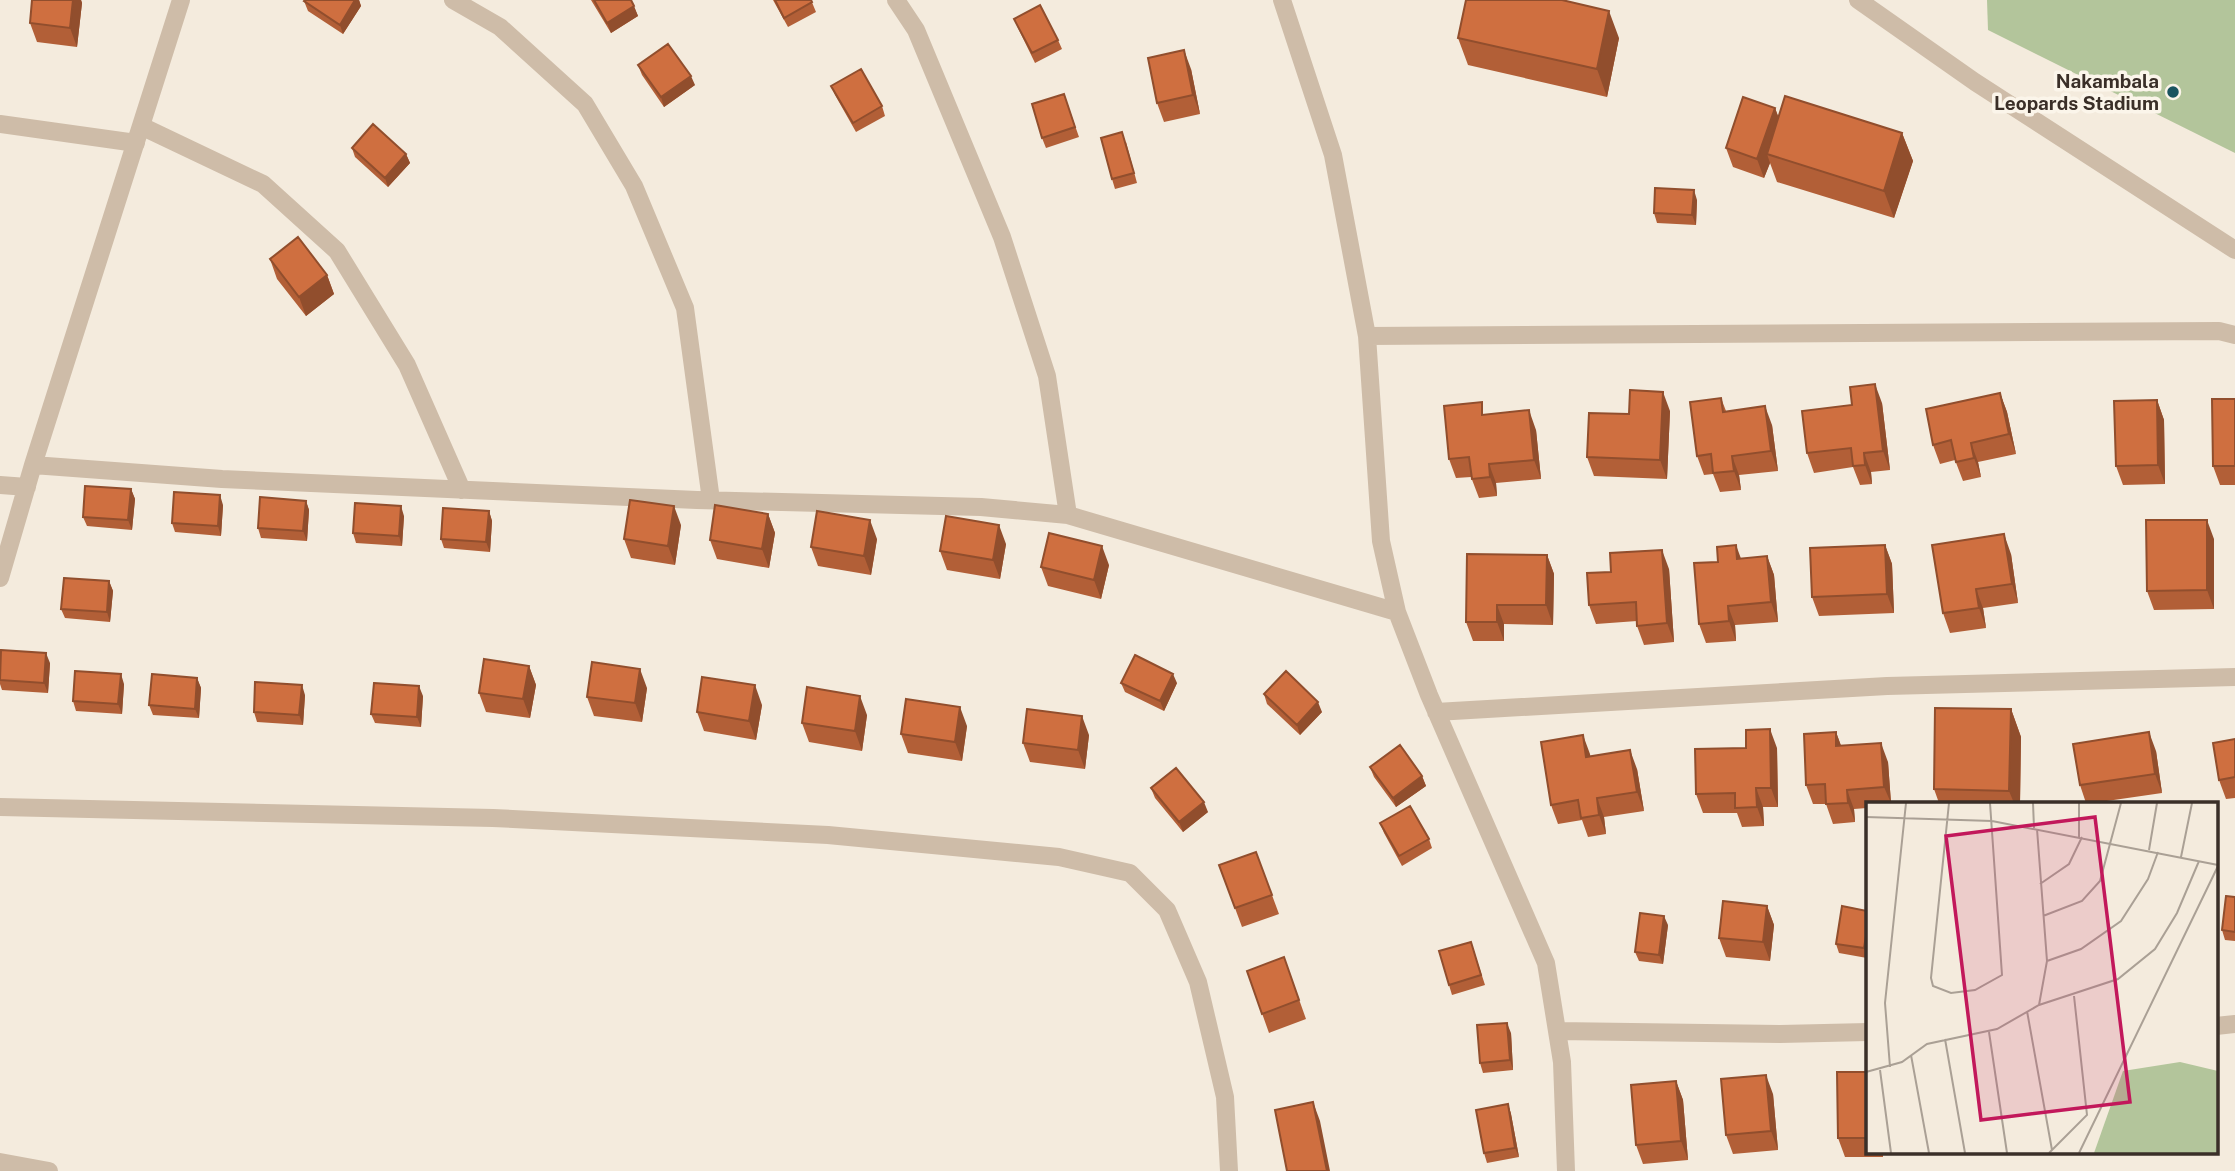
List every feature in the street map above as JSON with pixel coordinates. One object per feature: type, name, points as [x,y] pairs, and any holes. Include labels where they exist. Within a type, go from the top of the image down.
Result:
[{"type":"street","points":[[0,578],[33,465],[181,0]]},
{"type":"street","points":[[453,0],[500,27],[585,104],[634,186],[685,308],[711,500]]},
{"type":"street","points":[[896,0],[916,30],[1002,237],[1047,376],[1068,515]]},
{"type":"street","points":[[1282,0],[1333,155],[1367,336],[1381,541],[1397,612],[1436,712],[1546,963],[1562,1062],[1566,1171]]},
{"type":"street","points":[[1858,0],[1975,82],[2235,250]]},
{"type":"street","points":[[0,124],[138,135],[263,184],[337,251],[407,365],[462,489]]},
{"type":"street","points":[[1367,336],[2205,331],[2235,335]]},
{"type":"street","points":[[33,465],[222,479],[711,500],[981,507],[1068,515],[1397,612]]},
{"type":"street","points":[[0,485],[27,487]]},
{"type":"street","points":[[1436,712],[1887,686],[2235,677]]},
{"type":"street","points":[[0,807],[493,818],[828,835],[1059,856],[1130,873],[1167,910],[1198,982],[1225,1097],[1228,1171]]},
{"type":"street","points":[[1558,1031],[1780,1034],[1866,1032]]},
{"type":"street","points":[[0,1162],[50,1171]]},
{"type":"green space","name":"Nakambala Leopards Stadium","points":[[1987,0],[2235,0],[2235,153],[1988,30]]},
{"type":"building","points":[[32,0],[73,0],[70,28],[30,23]]},
{"type":"building","points":[[305,0],[355,0],[340,25]]},
{"type":"building","points":[[594,0],[631,0],[634,6],[607,23]]},
{"type":"building","points":[[775,0],[811,0],[812,2],[784,18]]},
{"type":"building","points":[[1466,0],[1562,0],[1609,11],[1597,69],[1458,38]]},
{"type":"building","points":[[1040,5],[1058,40],[1032,53],[1014,19]]},
{"type":"building","points":[[668,44],[691,76],[661,97],[638,65]]},
{"type":"building","points":[[1184,50],[1193,95],[1157,103],[1148,58]]},
{"type":"building","points":[[861,69],[882,106],[853,123],[831,86]]},
{"type":"building","points":[[1064,94],[1075,127],[1042,138],[1032,104]]},
{"type":"building","points":[[1785,96],[1902,133],[1884,191],[1767,154]]},
{"type":"building","points":[[1743,97],[1775,108],[1757,159],[1726,148]]},
{"type":"building","points":[[373,124],[406,154],[385,178],[352,148]]},
{"type":"building","points":[[1122,132],[1134,173],[1112,179],[1101,138]]},
{"type":"building","points":[[1655,188],[1694,190],[1692,215],[1654,213]]},
{"type":"building","points":[[298,237],[327,275],[299,297],[270,259]]},
{"type":"building","points":[[1875,384],[1883,451],[1864,453],[1865,465],[1853,466],[1851,448],[1807,453],[1802,411],[1852,405],[1850,387]]},
{"type":"building","points":[[1630,390],[1663,392],[1660,460],[1587,457],[1589,413],[1629,414]]},
{"type":"building","points":[[2000,393],[2009,434],[1971,443],[1974,458],[1956,462],[1951,440],[1933,445],[1926,409]]},
{"type":"building","points":[[1721,398],[1723,412],[1765,406],[1771,451],[1732,456],[1734,471],[1713,473],[1711,454],[1697,456],[1690,402]]},
{"type":"building","points":[[2212,399],[2235,399],[2235,466],[2213,466]]},
{"type":"building","points":[[2157,400],[2158,465],[2116,466],[2114,401]]},
{"type":"building","points":[[1482,402],[1482,415],[1529,410],[1534,460],[1489,464],[1490,477],[1472,479],[1469,457],[1449,459],[1444,406]]},
{"type":"building","points":[[85,486],[131,489],[128,520],[83,517]]},
{"type":"building","points":[[174,492],[220,495],[218,526],[172,523]]},
{"type":"building","points":[[260,497],[306,501],[303,531],[258,528]]},
{"type":"building","points":[[630,500],[674,506],[668,546],[624,539]]},
{"type":"building","points":[[355,503],[401,506],[399,536],[353,533]]},
{"type":"building","points":[[715,505],[768,514],[762,549],[710,540]]},
{"type":"building","points":[[443,508],[489,511],[486,542],[441,539]]},
{"type":"building","points":[[817,511],[870,520],[864,556],[811,547]]},
{"type":"building","points":[[946,516],[999,525],[993,560],[940,551]]},
{"type":"building","points":[[2146,520],[2207,520],[2207,590],[2147,591]]},
{"type":"building","points":[[1049,533],[1102,546],[1094,580],[1041,567]]},
{"type":"building","points":[[2004,534],[2012,584],[1976,589],[1979,608],[1943,613],[1932,545]]},
{"type":"building","points":[[1736,545],[1737,559],[1767,556],[1771,602],[1728,606],[1729,621],[1699,624],[1694,563],[1718,562],[1717,547]]},
{"type":"building","points":[[1885,545],[1887,594],[1812,597],[1810,548]]},
{"type":"building","points":[[1662,550],[1667,623],[1637,626],[1636,602],[1589,605],[1587,573],[1611,572],[1610,553]]},
{"type":"building","points":[[1467,554],[1547,555],[1546,605],[1497,605],[1497,622],[1466,622]]},
{"type":"building","points":[[64,578],[109,581],[107,612],[61,609]]},
{"type":"building","points":[[1,650],[46,653],[44,683],[0,680]]},
{"type":"building","points":[[1135,655],[1173,674],[1160,701],[1121,683]]},
{"type":"building","points":[[484,659],[529,666],[523,699],[479,693]]},
{"type":"building","points":[[592,662],[640,669],[635,703],[587,697]]},
{"type":"building","points":[[75,671],[121,674],[118,704],[73,701]]},
{"type":"building","points":[[1286,671],[1318,702],[1297,725],[1264,694]]},
{"type":"building","points":[[152,674],[197,678],[195,709],[149,705]]},
{"type":"building","points":[[702,677],[755,685],[749,721],[697,712]]},
{"type":"building","points":[[255,682],[302,685],[299,715],[254,712]]},
{"type":"building","points":[[374,683],[419,686],[417,717],[371,714]]},
{"type":"building","points":[[807,687],[860,696],[855,731],[802,723]]},
{"type":"building","points":[[906,699],[960,707],[955,742],[901,734]]},
{"type":"building","points":[[1935,708],[2011,709],[2009,791],[1934,789]]},
{"type":"building","points":[[1027,709],[1082,716],[1078,750],[1023,743]]},
{"type":"building","points":[[1770,729],[1771,788],[1756,788],[1757,807],[1735,808],[1735,793],[1696,794],[1695,749],[1746,748],[1746,730]]},
{"type":"building","points":[[1836,732],[1836,746],[1881,743],[1884,787],[1847,790],[1848,803],[1826,804],[1825,784],[1806,785],[1804,734]]},
{"type":"building","points":[[2149,732],[2155,774],[2080,785],[2073,744]]},
{"type":"building","points":[[1583,735],[1586,757],[1630,750],[1637,792],[1597,798],[1599,815],[1581,818],[1578,800],[1551,805],[1541,742]]},
{"type":"building","points":[[2235,739],[2235,777],[2219,780],[2213,743]]},
{"type":"building","points":[[1400,745],[1422,776],[1393,798],[1370,767]]},
{"type":"building","points":[[1176,768],[1204,802],[1179,822],[1151,788]]},
{"type":"building","points":[[1410,806],[1429,839],[1399,856],[1380,823]]},
{"type":"building","points":[[1256,852],[1272,895],[1235,908],[1219,865]]},
{"type":"building","points":[[2226,896],[2235,897],[2235,932],[2222,930]]},
{"type":"building","points":[[1723,901],[1767,906],[1763,942],[1719,938]]},
{"type":"building","points":[[1842,906],[1866,911],[1864,948],[1836,944]]},
{"type":"building","points":[[1640,913],[1664,916],[1659,955],[1635,952]]},
{"type":"building","points":[[1471,942],[1481,975],[1449,985],[1439,951]]},
{"type":"building","points":[[1284,957],[1299,1000],[1262,1014],[1247,971]]},
{"type":"building","points":[[1507,1023],[1510,1060],[1480,1063],[1477,1025]]},
{"type":"building","points":[[1837,1072],[1866,1072],[1866,1138],[1838,1138]]},
{"type":"building","points":[[1766,1075],[1771,1131],[1726,1135],[1721,1079]]},
{"type":"building","points":[[1676,1081],[1681,1141],[1636,1145],[1631,1085]]},
{"type":"building","points":[[1313,1102],[1327,1171],[1287,1171],[1275,1110]]},
{"type":"building","points":[[1508,1104],[1515,1148],[1484,1153],[1476,1110]]},
{"type":"place","name":"Nakambala Leopards Stadium","points":[[2173,92]]}]
